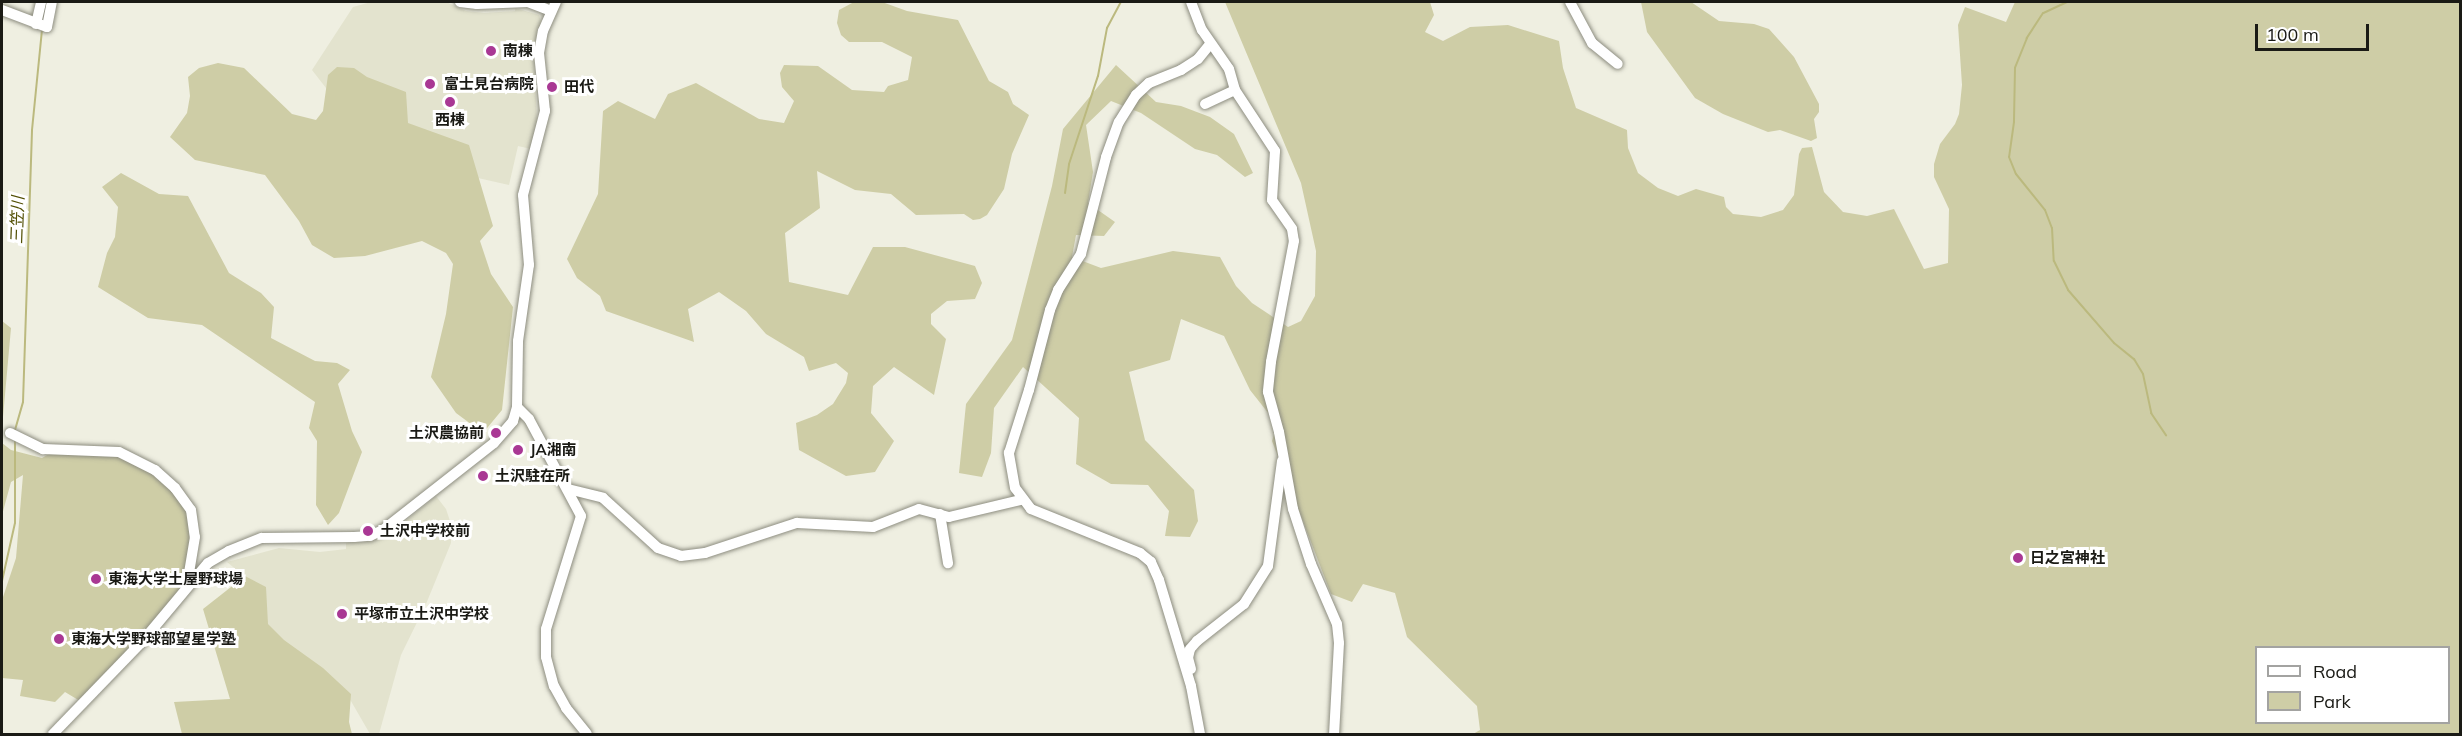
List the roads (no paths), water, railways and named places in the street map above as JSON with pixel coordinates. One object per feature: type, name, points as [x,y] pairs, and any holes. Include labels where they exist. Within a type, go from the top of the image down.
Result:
[{"type":"street","points":[[41,2],[42,26]]},
{"type":"street","points":[[42,26],[52,2]]},
{"type":"street","points":[[53,735],[141,643],[190,582],[215,559],[262,538],[354,537],[383,530],[494,443],[513,421],[517,407],[518,341],[529,265],[523,195],[544,111],[539,53],[553,6],[522,2],[477,4],[460,2]]},
{"type":"street","points":[[1191,2],[1198,22],[1210,44],[1229,69],[1235,90],[1275,151],[1272,200],[1292,229],[1294,242],[1268,378],[1268,393],[1293,509],[1311,564],[1333,611],[1338,632],[1334,735]]},
{"type":"street","points":[[1570,2],[1592,43],[1618,64]]},
{"type":"street","points":[[2,10],[42,26]]},
{"type":"street","points":[[1200,735],[1191,686],[1159,580],[1151,562],[1140,553],[1036,512],[1021,500],[1010,470],[1010,444],[1029,390],[1053,299],[1081,254],[1086,227],[1112,138],[1136,95],[1149,83],[1181,70],[1198,59],[1210,44]]},
{"type":"street","points":[[1205,104],[1235,90]]},
{"type":"street","points":[[517,407],[529,419],[581,516],[546,629],[546,657],[554,686],[566,708],[587,735]]},
{"type":"street","points":[[14,435],[43,449],[119,452],[155,470],[175,488],[191,510],[195,537],[188,579],[190,582]]},
{"type":"street","points":[[1191,686],[1196,684],[1188,658],[1190,649],[1244,604],[1268,566],[1272,517],[1283,455]]},
{"type":"street","points":[[568,489],[603,498],[658,548],[681,556],[705,553],[797,523],[867,528],[881,525],[919,509],[940,514],[959,515],[1021,500]]},
{"type":"street","points":[[940,514],[948,563]]},
{"type":"waterway","points":[[1065,193],[1069,164],[1098,76],[1107,28],[1121,2]]},
{"type":"waterway","points":[[2067,2],[2043,13],[2027,38],[2015,68],[2014,122],[2009,157],[2016,174],[2045,210],[2052,228],[2054,261],[2068,290],[2114,343],[2134,359],[2143,374],[2151,413],[2166,435]]},
{"type":"waterway","name":"三笠川","points":[[15,430],[23,402],[32,130],[42,30]]},
{"type":"waterway","name":"三笠川","points":[[2,581],[15,523],[15,438]]},
{"type":"place","name":"南棟","points":[[491,51]]},
{"type":"place","name":"富士見台病院","points":[[430,84]]},
{"type":"place","name":"田代","points":[[552,87]]},
{"type":"place","name":"西棟","points":[[450,102]]},
{"type":"place","name":"土沢農協前","points":[[496,433]]},
{"type":"place","name":"JA湘南","points":[[518,450]]},
{"type":"place","name":"土沢駐在所","points":[[483,476]]},
{"type":"place","name":"土沢中学校前","points":[[368,531]]},
{"type":"place","name":"日之宮神社","points":[[2018,558]]},
{"type":"place","name":"東海大学土屋野球場","points":[[96,579]]},
{"type":"place","name":"平塚市立土沢中学校","points":[[342,614]]},
{"type":"place","name":"東海大学野球部望星学塾","points":[[59,639]]}]
